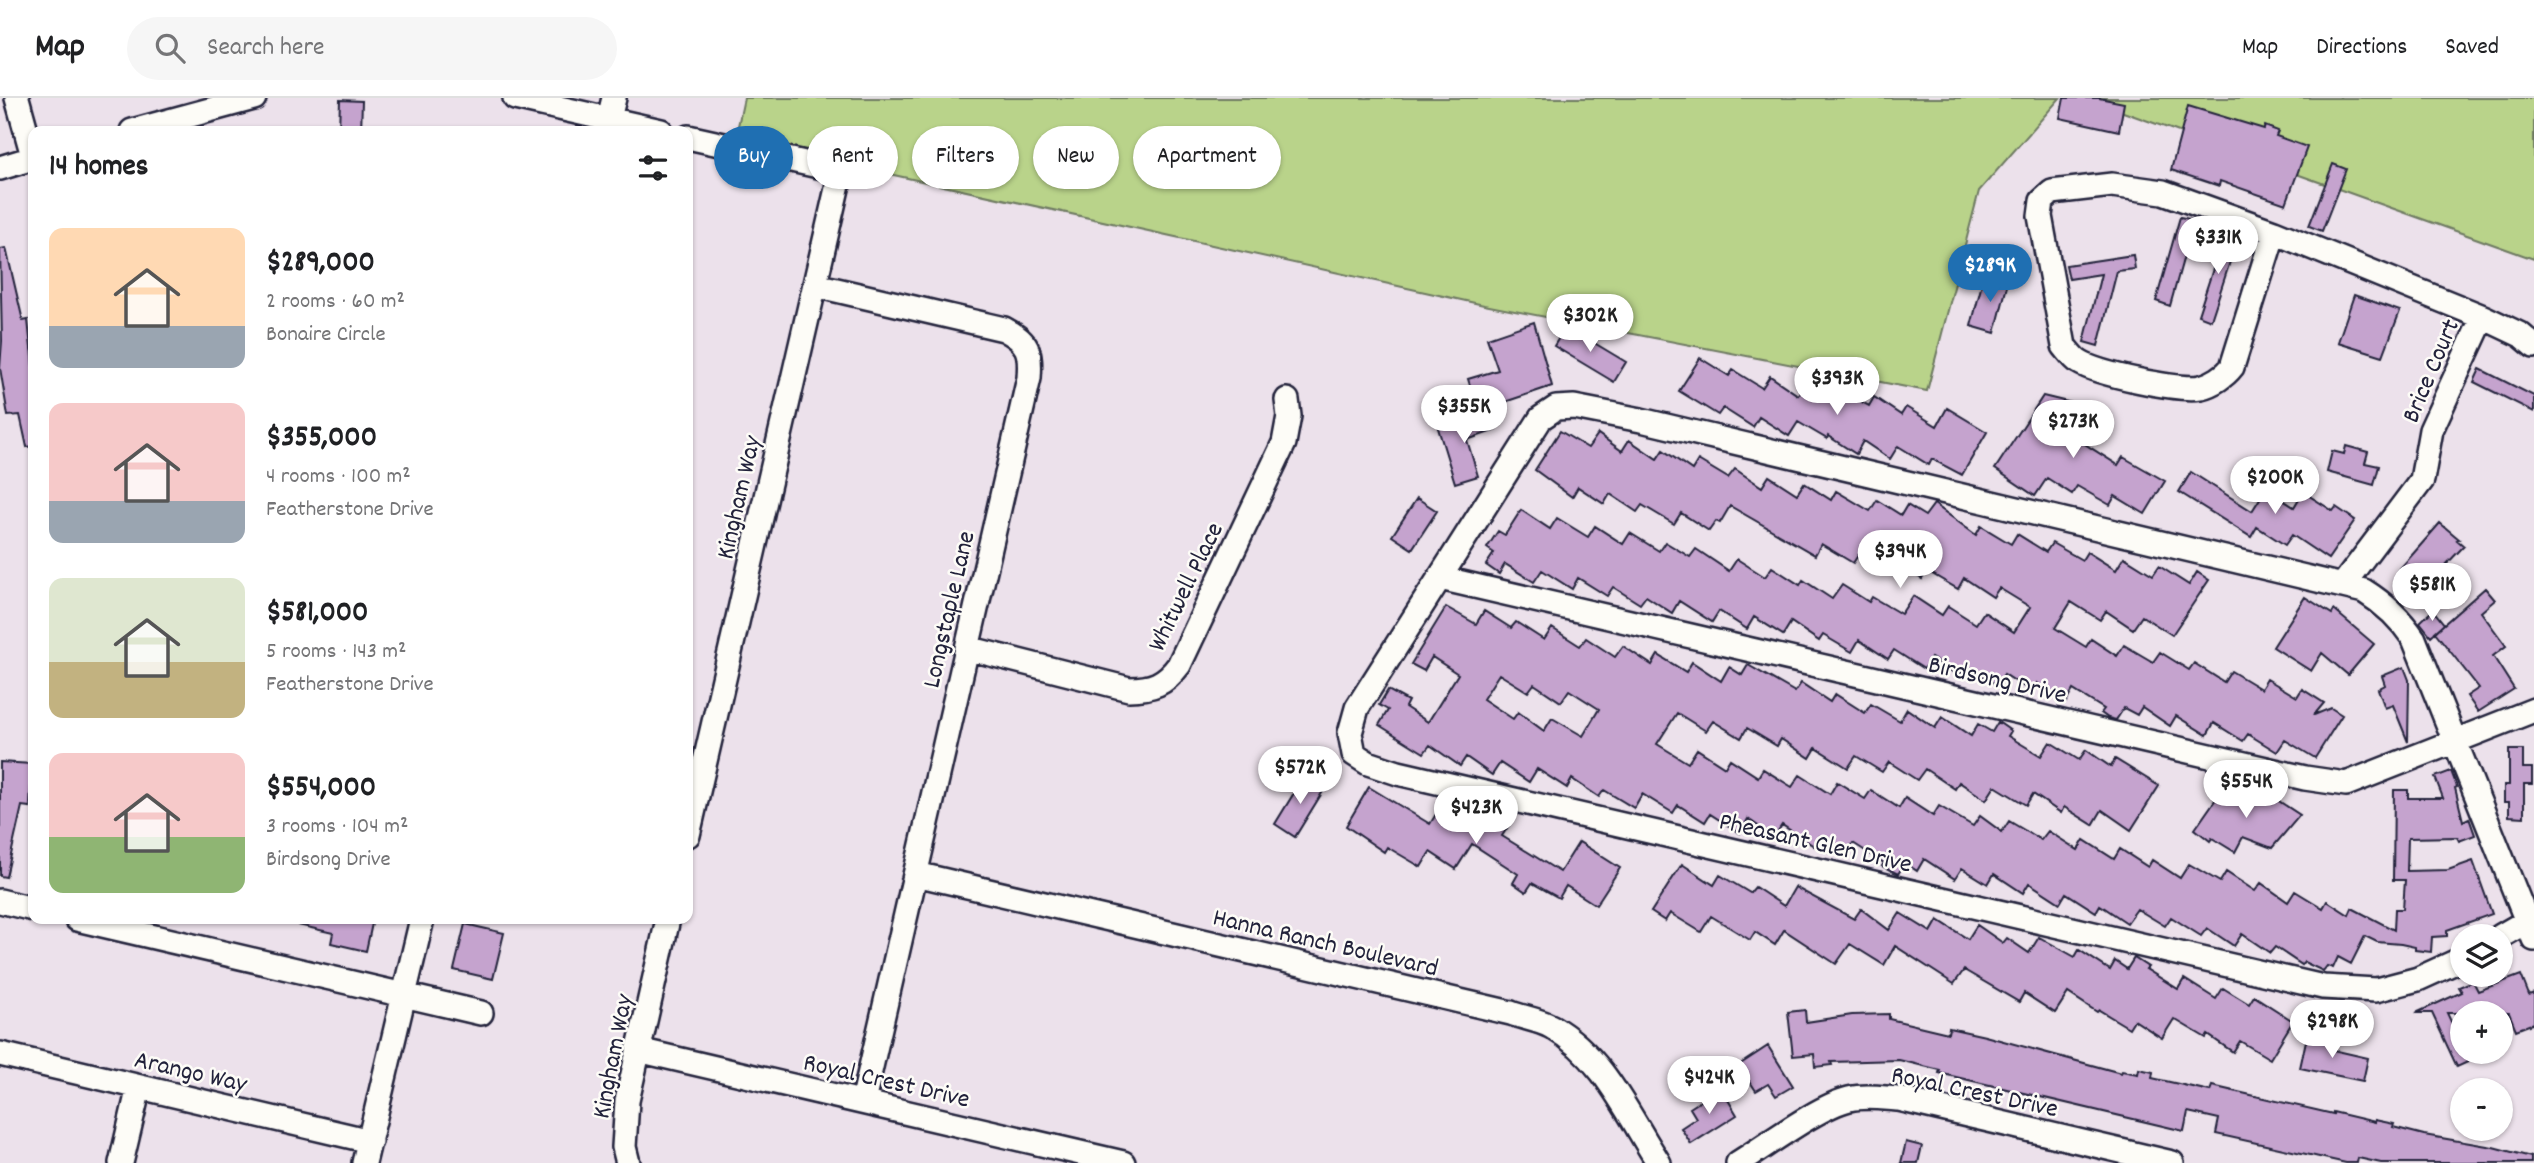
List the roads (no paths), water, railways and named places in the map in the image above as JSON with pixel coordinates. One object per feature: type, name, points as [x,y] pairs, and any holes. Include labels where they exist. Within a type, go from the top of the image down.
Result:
[{"type":"street","points":[[18,98],[28,137]]},
{"type":"street","points":[[150,126],[253,98]]},
{"type":"street","points":[[515,98],[609,116],[644,126]]},
{"type":"street","name":"Kingham Way","points":[[693,138],[841,171],[693,813]]},
{"type":"street","points":[[0,168],[28,159]]},
{"type":"street","points":[[2274,232],[2232,367],[2226,375],[2202,387],[2169,386],[2089,368],[2076,360],[2064,346],[2040,216],[2042,201],[2052,192],[2112,185],[2163,192],[2274,232],[2483,317],[2521,335],[2534,346]]},
{"type":"street","name":"Longstaple Lane","points":[[815,285],[1004,329],[1019,337],[1028,348],[1030,362],[1029,378],[863,1102]]},
{"type":"street","name":"Brice Court","points":[[2342,586],[2421,480],[2431,430],[2483,317]]},
{"type":"street","name":"Whitwell Place","points":[[967,648],[1129,689],[1157,686],[1170,677],[1179,665],[1284,443],[1289,416],[1287,400]]},
{"type":"street","name":"Pheasant Glen Drive","points":[[2450,964],[2418,979],[2376,989],[2323,987],[1398,773],[1368,763],[1354,754],[1350,733],[1357,708],[1541,418],[1556,408],[1574,407],[1641,420],[2364,591],[2384,604],[2405,625],[2414,639],[2530,930]]},
{"type":"street","name":"Birdsong Drive","points":[[1440,578],[2305,778],[2346,784],[2534,710]]},
{"type":"street","name":"Hanna Ranch Boulevard","points":[[916,874],[1511,1013],[1550,1026],[1579,1045],[1601,1070],[1660,1163]]},
{"type":"street","points":[[0,901],[28,908]]},
{"type":"street","points":[[124,924],[162,928],[404,995],[481,1013]]},
{"type":"street","points":[[367,1152],[421,924]]},
{"type":"street","name":"Kingham Way","points":[[628,1163],[624,1147],[624,1125],[667,924]]},
{"type":"street","name":"Royal Crest Drive","points":[[638,1050],[1123,1163]]},
{"type":"street","name":"Arango Way","points":[[0,1054],[139,1087],[367,1152]]},
{"type":"street","points":[[121,1163],[139,1087]]},
{"type":"street","name":"Royal Crest Drive","points":[[1738,1163],[1822,1111],[1849,1099],[1872,1097],[1899,1099],[2172,1163]]}]
